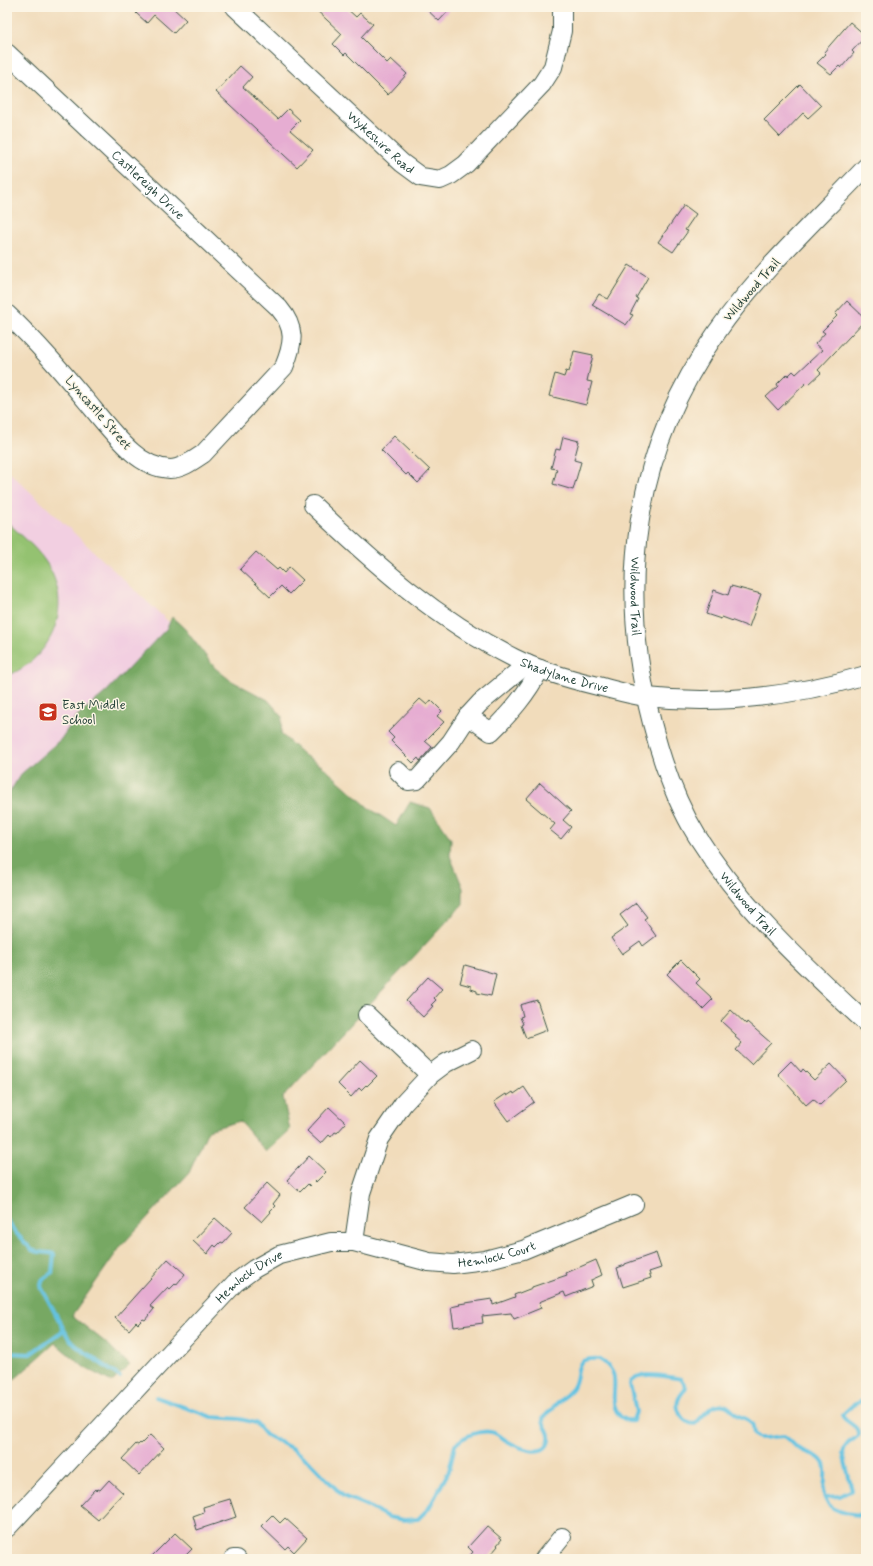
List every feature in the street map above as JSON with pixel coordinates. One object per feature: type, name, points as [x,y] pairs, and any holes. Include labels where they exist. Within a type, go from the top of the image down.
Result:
[{"type":"street","name":"Wykeshire Road","points":[[235,7],[402,163],[421,177],[440,180],[452,175],[466,164],[542,84],[553,67],[559,49],[562,31],[562,7]]},
{"type":"street","name":"Castlereigh Drive","points":[[7,53],[287,317]]},
{"type":"street","name":"Wildwood Trail","points":[[866,166],[761,277],[736,307],[704,352],[678,399],[655,454],[642,505],[633,585],[635,633],[645,696],[659,749],[670,780],[689,823],[711,857],[742,899],[772,933],[866,1023]]},
{"type":"street","name":"Lyncastle Street","points":[[7,314],[44,350],[110,429],[132,452],[148,463],[170,469],[178,468],[203,454],[284,366],[291,350],[292,333],[287,317]]},
{"type":"street","name":"Shadylane Drive","points":[[313,505],[378,566],[418,598],[467,632],[533,666],[583,683],[645,696],[698,699],[759,697],[814,689],[866,675]]},
{"type":"street","points":[[468,716],[491,732],[506,717],[529,689],[533,666]]},
{"type":"street","points":[[398,771],[408,781],[417,780],[451,742],[468,716],[480,703],[533,666]]},
{"type":"street","points":[[367,1015],[430,1075]]},
{"type":"street","points":[[354,1242],[361,1193],[379,1139],[403,1104],[430,1075],[446,1063],[472,1050]]},
{"type":"street","name":"Hemlock Court","points":[[354,1242],[429,1262],[454,1264],[485,1260],[523,1250],[634,1204]]},
{"type":"street","name":"Hemlock Drive","points":[[7,1528],[235,1283],[254,1269],[279,1255],[331,1242],[354,1242]]},
{"type":"street","points":[[544,1559],[562,1537]]},
{"type":"shaded area","name":"East Middle School","points":[[7,470],[172,625],[7,799]]},
{"type":"green space","points":[[7,522],[46,562],[56,585],[59,601],[58,617],[53,632],[45,646],[35,658],[22,668],[7,676]]},
{"type":"green space","points":[[172,617],[185,629],[215,668],[230,680],[268,700],[282,716],[281,734],[304,755],[322,766],[369,808],[396,826],[410,802],[430,808],[451,839],[450,856],[463,888],[463,904],[283,1097],[290,1130],[266,1152],[240,1121],[208,1130],[189,1173],[121,1246],[72,1316],[105,1342],[130,1365],[112,1382],[85,1368],[55,1343],[7,1386],[7,797],[20,775],[61,739],[75,718],[106,692],[167,628]]},
{"type":"building","points":[[142,7],[172,7],[186,20],[174,33],[154,15],[147,23],[136,13]]},
{"type":"building","points":[[313,7],[345,7],[356,17],[360,13],[373,24],[361,37],[387,63],[391,59],[407,74],[388,95],[346,53],[344,55],[333,44],[342,34]]},
{"type":"building","points":[[424,7],[452,7],[439,21]]},
{"type":"building","points":[[850,22],[866,36],[852,51],[854,53],[841,68],[839,66],[831,74],[817,63],[826,54],[824,52]]},
{"type":"building","points":[[240,66],[252,77],[243,87],[278,119],[288,109],[300,120],[290,130],[313,150],[297,167],[216,92]]},
{"type":"building","points":[[800,84],[821,106],[808,118],[803,113],[780,137],[764,120]]},
{"type":"building","points":[[684,205],[696,214],[685,230],[688,231],[673,252],[658,242]]},
{"type":"building","points":[[629,265],[648,277],[636,298],[638,299],[630,314],[633,315],[626,325],[592,305],[599,294],[608,299]]},
{"type":"building","points":[[847,301],[866,319],[818,370],[821,373],[809,384],[807,382],[778,410],[766,397],[778,386],[777,384],[787,374],[788,376],[793,371],[796,374],[822,350],[815,344],[825,333],[822,331],[837,316],[835,314]]},
{"type":"building","points":[[574,351],[593,355],[587,381],[592,382],[586,405],[549,396],[555,374],[564,377],[566,371],[569,372]]},
{"type":"building","points":[[394,436],[430,470],[418,483],[408,473],[406,475],[381,450]]},
{"type":"building","points":[[563,437],[579,441],[574,460],[581,462],[573,490],[553,484],[557,469],[551,468],[556,449],[560,450]]},
{"type":"building","points":[[256,552],[277,570],[279,568],[284,573],[289,567],[303,580],[289,594],[281,586],[270,597],[240,569]]},
{"type":"building","points":[[731,586],[761,594],[749,627],[722,617],[721,619],[706,614],[714,590],[728,595]]},
{"type":"building","points":[[420,699],[427,705],[431,700],[442,711],[437,716],[444,722],[425,741],[432,747],[420,761],[418,758],[413,763],[391,741],[394,738],[388,732]]},
{"type":"building","points":[[540,783],[571,811],[563,820],[571,827],[561,839],[550,830],[555,824],[526,799]]},
{"type":"building","points":[[636,903],[647,917],[644,919],[656,936],[643,946],[640,941],[622,954],[611,938],[628,926],[620,915]]},
{"type":"building","points":[[681,960],[700,979],[696,983],[713,999],[703,1009],[667,974]]},
{"type":"building","points":[[465,965],[496,974],[491,996],[477,993],[477,991],[471,989],[471,986],[460,983]]},
{"type":"building","points":[[428,977],[442,989],[434,998],[436,1000],[431,1005],[433,1006],[423,1017],[406,1001]]},
{"type":"building","points":[[537,1000],[547,1030],[526,1038],[521,1025],[523,1024],[520,1017],[523,1016],[520,1005]]},
{"type":"building","points":[[731,1010],[746,1024],[747,1022],[771,1043],[751,1064],[736,1050],[742,1043],[721,1021]]},
{"type":"building","points":[[360,1060],[377,1076],[361,1090],[359,1088],[351,1097],[338,1084]]},
{"type":"building","points":[[791,1061],[801,1072],[803,1069],[814,1080],[831,1064],[846,1080],[820,1105],[813,1099],[806,1105],[778,1074]]},
{"type":"building","points":[[524,1087],[534,1102],[508,1121],[494,1102],[506,1094],[507,1096],[513,1092],[514,1094]]},
{"type":"building","points":[[329,1107],[346,1123],[337,1133],[335,1132],[331,1137],[329,1135],[321,1144],[307,1131]]},
{"type":"building","points":[[309,1156],[326,1172],[316,1182],[315,1181],[310,1186],[308,1184],[300,1192],[287,1180]]},
{"type":"building","points":[[267,1183],[280,1195],[273,1204],[275,1206],[270,1211],[271,1212],[262,1222],[245,1207]]},
{"type":"building","points":[[215,1218],[232,1233],[223,1243],[221,1242],[216,1247],[214,1245],[207,1254],[193,1241]]},
{"type":"building","points":[[656,1253],[661,1268],[649,1272],[651,1278],[623,1287],[617,1268]]},
{"type":"building","points":[[168,1259],[185,1274],[176,1285],[175,1284],[170,1289],[168,1287],[150,1306],[154,1309],[145,1320],[143,1319],[138,1324],[136,1322],[129,1330],[115,1318]]},
{"type":"building","points":[[596,1260],[602,1275],[591,1280],[593,1286],[566,1297],[564,1292],[539,1302],[541,1308],[514,1319],[511,1313],[482,1316],[483,1323],[454,1327],[451,1307],[460,1305],[459,1304],[492,1299],[493,1305],[515,1297],[514,1295],[532,1287],[567,1275],[566,1273]]},
{"type":"building","points":[[150,1435],[164,1448],[139,1475],[122,1459],[136,1444],[141,1444]]},
{"type":"building","points":[[109,1480],[123,1493],[98,1520],[80,1505],[95,1489],[96,1491],[98,1489],[100,1490]]},
{"type":"building","points":[[230,1499],[236,1517],[197,1530],[193,1516],[204,1512],[203,1507]]},
{"type":"building","points":[[272,1515],[280,1523],[285,1518],[307,1538],[294,1552],[288,1546],[285,1549],[261,1526]]},
{"type":"building","points":[[487,1526],[502,1539],[497,1545],[498,1546],[487,1559],[467,1559],[473,1552],[468,1547]]},
{"type":"building","points":[[175,1533],[192,1549],[182,1559],[149,1559]]},
{"type":"waterway","points":[[7,1220],[15,1232],[32,1250],[54,1254],[52,1273],[43,1280],[41,1287],[68,1337],[75,1345],[120,1377]]},
{"type":"waterway","points":[[7,1353],[30,1354],[64,1330]]},
{"type":"waterway","points":[[156,1397],[212,1417],[240,1419],[256,1423],[266,1435],[293,1449],[311,1463],[343,1496],[388,1517],[404,1520],[418,1519],[429,1508],[449,1471],[455,1445],[458,1442],[467,1436],[482,1432],[491,1432],[498,1434],[512,1444],[524,1449],[537,1451],[543,1449],[547,1446],[549,1440],[549,1434],[543,1418],[572,1389],[577,1377],[580,1363],[590,1359],[599,1359],[606,1364],[614,1375],[614,1404],[617,1413],[624,1419],[633,1420],[636,1412],[630,1384],[633,1379],[644,1375],[681,1379],[686,1387],[679,1398],[678,1411],[686,1421],[695,1424],[713,1407],[722,1404],[727,1406],[737,1415],[751,1422],[755,1436],[759,1438],[784,1436],[801,1450],[822,1460],[825,1466],[824,1495],[826,1501],[830,1506],[841,1512],[866,1515]]},
{"type":"waterway","points":[[825,1497],[840,1496],[852,1490],[843,1453],[846,1445],[856,1438],[858,1431],[842,1415],[853,1405],[862,1401]]},
{"type":"place","name":"East Middle School","points":[[48,712]]}]
